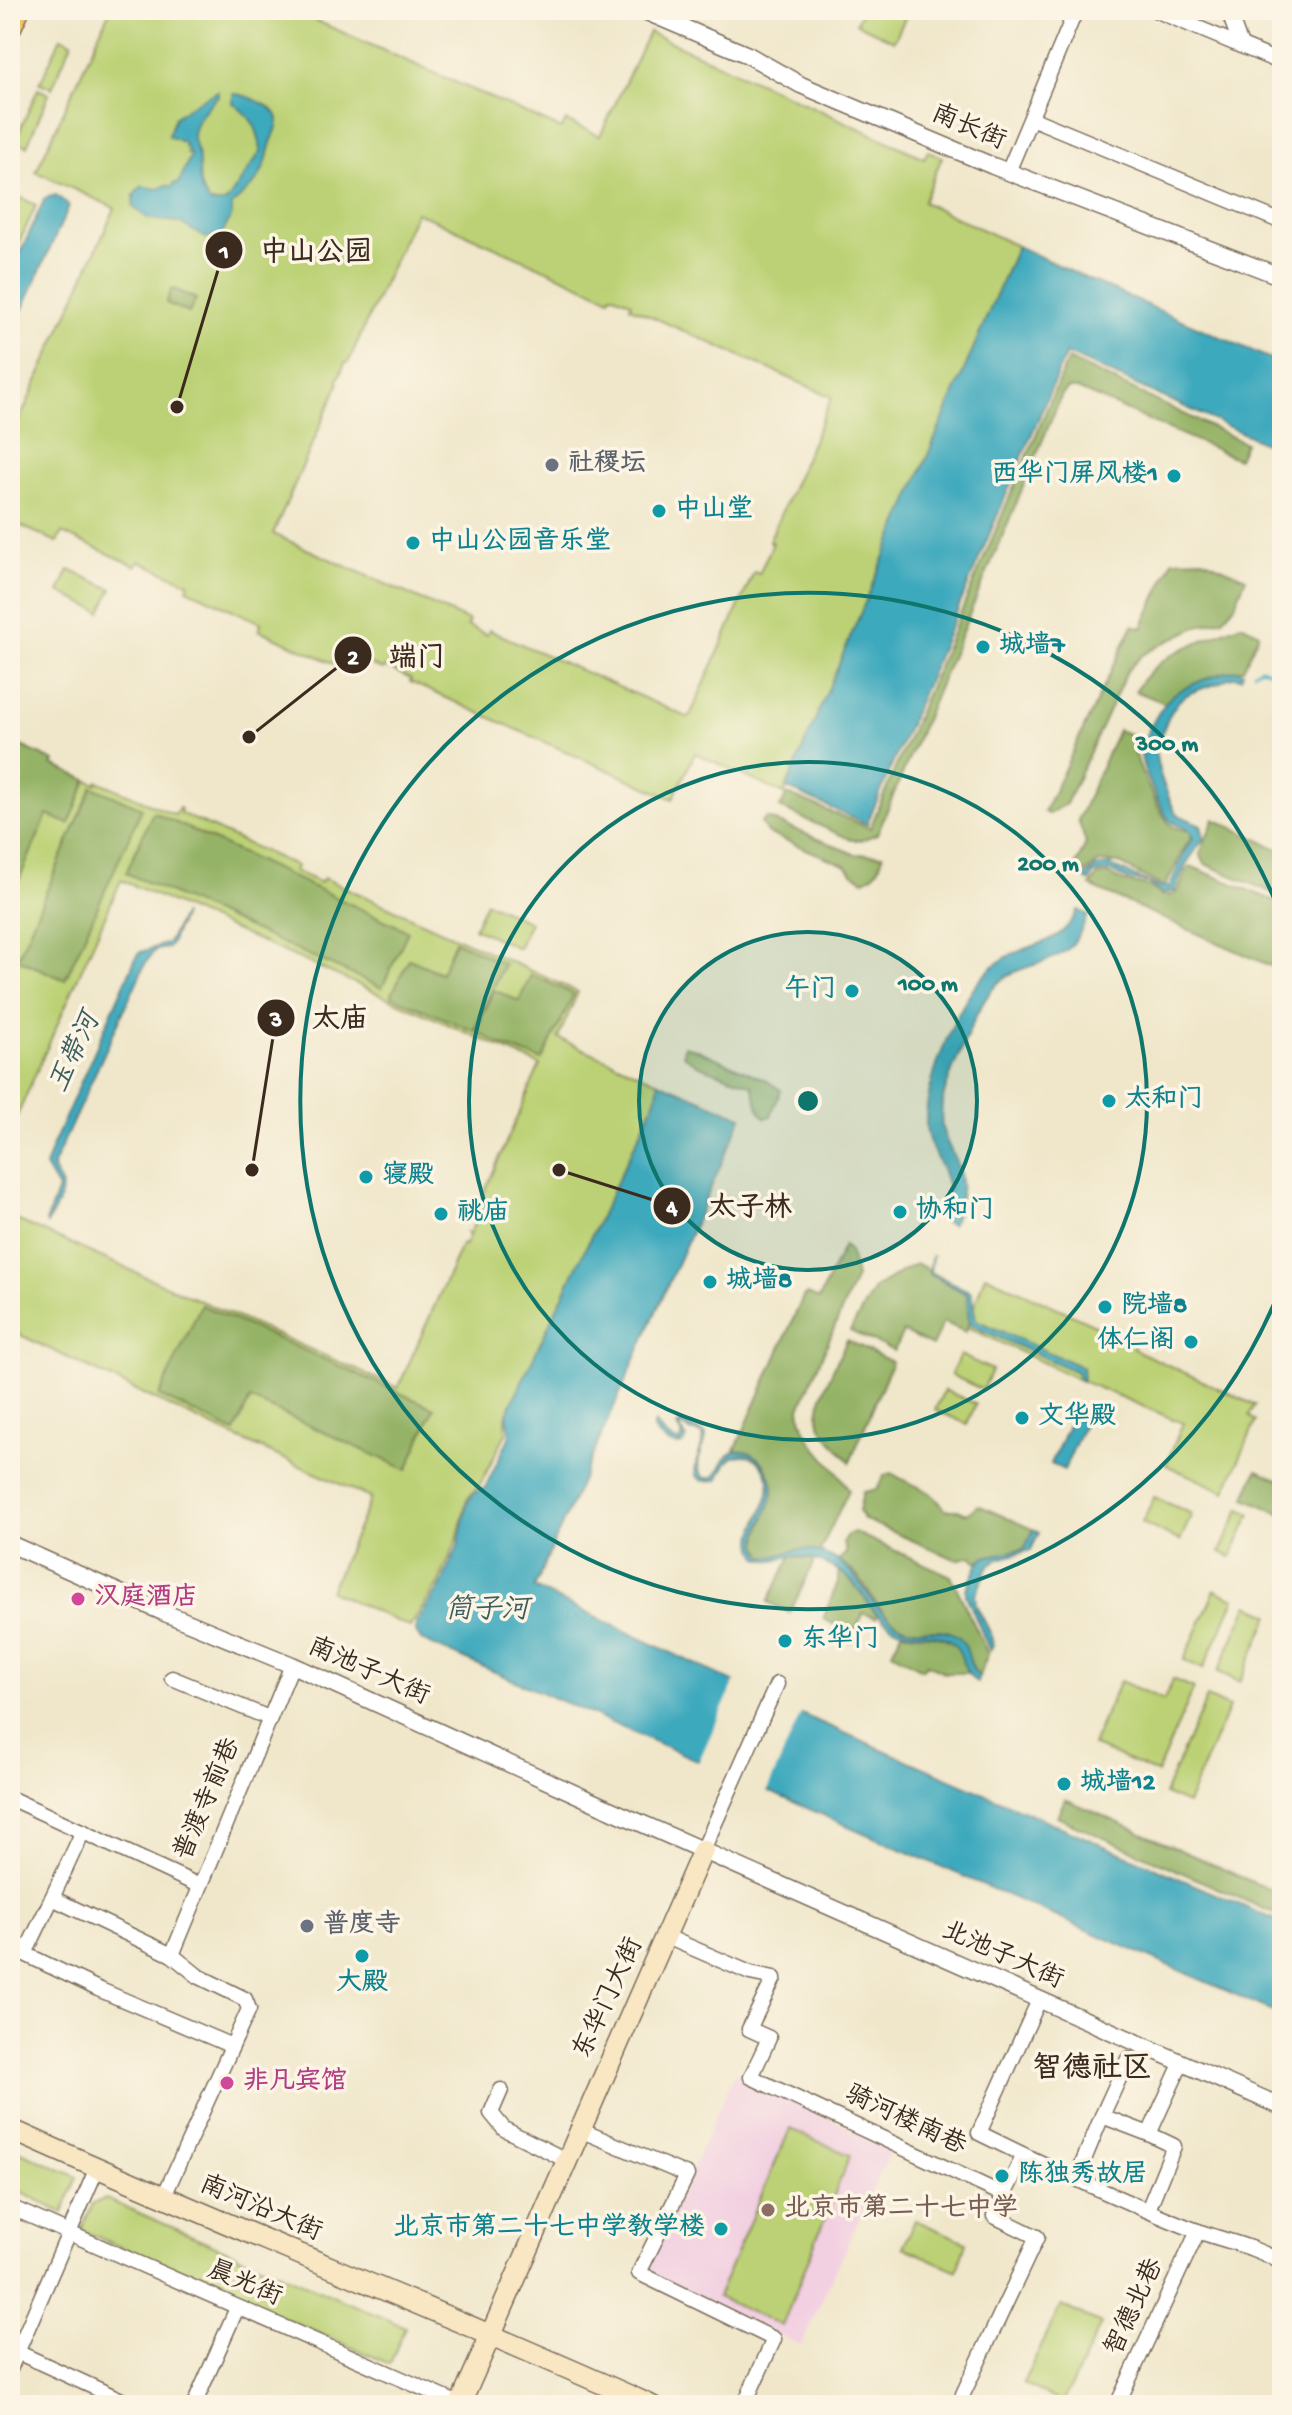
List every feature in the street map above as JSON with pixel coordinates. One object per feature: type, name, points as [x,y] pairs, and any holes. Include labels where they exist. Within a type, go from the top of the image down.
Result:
[{"type":"highway","points":[[10,27],[18,10]]},
{"type":"main road","name":"东华门大街","points":[[461,2405],[703,1850]]},
{"type":"main road","name":"南河沿大街","points":[[10,2129],[163,2198],[650,2405]]},
{"type":"street","name":"南长街","points":[[642,10],[748,55],[801,85],[1008,172],[1282,277]]},
{"type":"street","points":[[1008,172],[1076,10]]},
{"type":"street","points":[[1155,10],[1282,63]]},
{"type":"street","points":[[1228,10],[1241,46]]},
{"type":"street","points":[[1031,118],[1282,222]]},
{"type":"street","name":"南池子大街","points":[[10,1544],[292,1665],[703,1850]]},
{"type":"street","name":"普渡寺前巷","points":[[172,1955],[292,1665]]},
{"type":"street","points":[[172,1678],[269,1718]]},
{"type":"street","name":"东华门大街","points":[[703,1850],[774,1691]]},
{"type":"street","points":[[12,1799],[200,1886]]},
{"type":"street","points":[[83,1831],[25,1954],[232,2046]]},
{"type":"street","name":"北池子大街","points":[[703,1850],[1282,2107]]},
{"type":"street","points":[[52,1898],[172,1955],[198,1976],[245,1999],[249,2009],[163,2198]]},
{"type":"street","name":"骑河楼南巷","points":[[667,1937],[750,1973],[774,1978],[749,2029],[769,2038],[751,2077],[1004,2195]]},
{"type":"street","points":[[1039,2000],[979,2133],[1148,2210],[1198,2231],[1228,2239],[1282,2263]]},
{"type":"street","points":[[1076,2179],[1128,2059]]},
{"type":"street","points":[[1149,2134],[1181,2064]]},
{"type":"street","points":[[501,2090],[491,2113],[504,2129],[566,2160]]},
{"type":"street","points":[[1102,2116],[1174,2146],[1148,2210]]},
{"type":"street","points":[[580,2130],[687,2175],[639,2273],[774,2339],[744,2405]]},
{"type":"street","points":[[963,2394],[1037,2237],[994,2216],[1024,2155]]},
{"type":"street","points":[[10,2369],[97,2168]]},
{"type":"street","name":"晨光街","points":[[10,2207],[461,2405]]},
{"type":"street","name":"智德北巷","points":[[1117,2405],[1198,2231]]},
{"type":"street","points":[[194,2405],[237,2308]]},
{"type":"street","points":[[17,2352],[127,2405]]},
{"type":"shaded area","name":"北京市第二十七中学","points":[[735,2072],[891,2149],[801,2345],[647,2272]]},
{"type":"green space","points":[[110,10],[292,10],[561,129],[566,121],[600,136],[649,32],[924,158],[928,151],[942,157],[923,202],[1017,246],[784,794],[695,753],[673,799],[410,682],[411,679],[385,667],[383,670],[350,655],[344,668],[259,630],[261,623],[187,589],[189,583],[139,561],[136,566],[62,533],[57,542],[10,521],[10,441],[115,208],[36,172]],"holes":[[[416,212],[610,298],[612,294],[631,302],[630,307],[832,397],[769,541],[773,543],[759,574],[754,572],[689,718],[489,630],[487,635],[467,626],[469,621],[273,534],[339,383],[337,381]]]},
{"type":"green space","points":[[862,10],[909,10],[894,41],[856,23]]},
{"type":"green space","points":[[61,37],[72,42],[52,88],[40,83]]},
{"type":"green space","points":[[38,89],[49,94],[27,146],[15,141]]},
{"type":"green space","points":[[10,193],[36,205],[10,263]]},
{"type":"green space","points":[[172,288],[196,299],[189,313],[166,303]]},
{"type":"green space","points":[[1068,359],[1245,443],[1238,459],[1077,389],[1068,389],[1062,394],[877,834],[852,840],[780,808],[787,794],[870,828]]},
{"type":"green space","points":[[1203,559],[1246,578],[1234,607],[1223,619],[1198,626],[1141,656],[1127,671],[1066,804],[1048,814],[1044,812],[1133,625],[1142,628],[1173,560]]},
{"type":"green space","points":[[69,570],[112,589],[101,612],[59,592]]},
{"type":"green space","points":[[1241,624],[1259,633],[1243,669],[1202,680],[1165,703],[1135,691],[1168,657]]},
{"type":"green space","points":[[1118,730],[1137,737],[1135,750],[1140,766],[1168,821],[1174,827],[1191,831],[1191,839],[1164,887],[1118,863],[1099,862],[1083,874],[1074,870],[1086,843],[1078,820]]},
{"type":"green space","points":[[10,741],[54,761],[52,765],[96,784],[98,781],[175,815],[179,808],[180,813],[296,866],[294,871],[321,883],[324,878],[578,992],[558,1038],[659,1082],[656,1099],[506,1417],[506,1433],[480,1485],[467,1499],[457,1540],[439,1583],[410,1627],[330,1591],[371,1498],[10,1330],[10,1217],[398,1388],[462,1244],[465,1245],[469,1236],[467,1232],[470,1233],[474,1224],[472,1220],[475,1221],[481,1209],[478,1207],[540,1065],[121,880],[10,1132]]},
{"type":"green space","points":[[10,741],[54,761],[52,765],[87,780],[69,824],[47,815],[13,894],[10,892]]},
{"type":"green space","points":[[92,787],[142,808],[65,980],[17,959]]},
{"type":"green space","points":[[153,812],[408,931],[382,988],[126,873]]},
{"type":"green space","points":[[767,818],[854,854],[883,855],[881,864],[875,873],[864,880],[847,866],[767,833],[761,823]]},
{"type":"green space","points":[[1214,819],[1282,851],[1282,897],[1205,864],[1200,854]]},
{"type":"green space","points":[[1190,866],[1282,904],[1282,971],[1090,886],[1097,876],[1109,874],[1124,882],[1148,886],[1163,896],[1172,895],[1179,890]]},
{"type":"green space","points":[[486,902],[530,922],[518,948],[474,928]]},
{"type":"green space","points":[[455,941],[504,964],[474,1031],[391,996],[409,959],[441,973]]},
{"type":"green space","points":[[531,975],[574,994],[542,1060],[501,1045],[476,1031],[494,990],[519,1001]]},
{"type":"green space","points":[[684,1046],[764,1079],[781,1090],[771,1116],[765,1118],[760,1112],[752,1085],[697,1065],[683,1055]]},
{"type":"green space","points":[[844,1245],[850,1251],[856,1277],[800,1408],[806,1432],[849,1490],[819,1553],[795,1551],[763,1556],[758,1544],[759,1533],[773,1492],[764,1464],[753,1454],[735,1450],[803,1297],[807,1294],[819,1299]]},
{"type":"green space","points":[[917,1264],[928,1269],[929,1274],[967,1294],[969,1320],[966,1332],[943,1322],[932,1346],[903,1332],[894,1351],[850,1331],[875,1287]]},
{"type":"green space","points":[[985,1275],[1135,1343],[1133,1349],[1255,1405],[1249,1416],[1256,1421],[1225,1492],[1166,1465],[1183,1423],[1082,1381],[967,1327]]},
{"type":"green space","points":[[201,1305],[434,1408],[407,1470],[250,1399],[235,1432],[159,1396]]},
{"type":"green space","points":[[847,1340],[892,1362],[850,1462],[825,1433],[818,1414],[828,1381]]},
{"type":"green space","points":[[960,1355],[992,1370],[983,1390],[951,1375]]},
{"type":"green space","points":[[944,1390],[976,1404],[967,1424],[935,1410]]},
{"type":"green space","points":[[1257,1470],[1282,1481],[1282,1514],[1245,1498]]},
{"type":"green space","points":[[892,1473],[926,1490],[945,1510],[967,1514],[978,1505],[1034,1530],[1024,1549],[985,1557],[977,1562],[971,1556],[957,1560],[863,1519],[859,1511],[863,1492],[877,1489],[884,1475]]},
{"type":"green space","points":[[1154,1497],[1192,1514],[1180,1541],[1142,1523]]},
{"type":"green space","points":[[1240,1509],[1251,1514],[1231,1557],[1220,1552]]},
{"type":"green space","points":[[854,1532],[951,1576],[988,1654],[979,1676],[963,1643],[954,1634],[904,1627],[882,1611],[858,1577],[839,1560],[846,1553],[843,1542],[846,1536]]},
{"type":"green space","points":[[791,1556],[815,1560],[790,1613],[768,1602]]},
{"type":"green space","points":[[838,1570],[877,1615],[876,1618],[863,1613],[851,1642],[844,1637],[842,1628],[823,1619],[839,1580]]},
{"type":"green space","points":[[1215,1590],[1235,1599],[1203,1669],[1184,1660]]},
{"type":"green space","points":[[1248,1605],[1270,1615],[1240,1682],[1218,1672]]},
{"type":"green space","points":[[902,1632],[947,1639],[960,1652],[968,1673],[946,1673],[927,1664],[922,1669],[892,1652]]},
{"type":"green space","points":[[1173,1679],[1194,1688],[1157,1773],[1092,1745],[1120,1681],[1164,1700]]},
{"type":"green space","points":[[1207,1697],[1229,1707],[1187,1804],[1164,1794]]},
{"type":"green space","points":[[1065,1799],[1282,1895],[1282,1917],[1057,1817]]},
{"type":"green space","points":[[790,2129],[850,2155],[782,2326],[717,2297]]},
{"type":"green space","points":[[10,2147],[77,2177],[63,2213],[10,2186]]},
{"type":"green space","points":[[106,2199],[405,2327],[390,2364],[81,2230],[93,2203]]},
{"type":"green space","points":[[915,2220],[966,2242],[957,2271],[903,2247]]},
{"type":"green space","points":[[1061,2305],[1101,2324],[1063,2402],[1023,2383]]},
{"type":"water","points":[[218,91],[218,96],[201,115],[193,132],[200,184],[210,203],[225,203],[261,151],[256,129],[233,103],[233,94],[240,94],[271,108],[278,124],[260,175],[232,205],[232,215],[222,234],[206,238],[178,222],[149,219],[133,207],[134,195],[142,186],[158,189],[178,184],[191,155],[187,153],[185,143],[168,136],[175,117]]},
{"type":"water","points":[[56,195],[69,206],[10,337],[10,276],[45,198]]},
{"type":"water","points":[[1017,246],[1282,364],[1282,451],[1066,353],[867,824],[786,788]]},
{"type":"water","points":[[1238,670],[1243,673],[1241,678],[1230,678],[1192,692],[1180,700],[1157,743],[1159,770],[1176,814],[1201,825],[1204,838],[1186,864],[1175,891],[1162,894],[1147,882],[1128,880],[1111,871],[1093,874],[1090,881],[1083,878],[1096,867],[1109,865],[1157,886],[1170,887],[1185,850],[1193,839],[1189,830],[1170,821],[1164,811],[1144,767],[1142,747],[1169,698],[1205,679]]},
{"type":"water","points":[[1078,910],[1088,915],[1070,947],[1052,958],[1013,973],[995,986],[976,1016],[953,1068],[941,1116],[943,1131],[961,1181],[959,1203],[952,1225],[937,1218],[945,1207],[947,1185],[926,1126],[930,1091],[943,1047],[958,1014],[987,972],[1010,955],[1062,932]]},
{"type":"water","points":[[183,914],[168,948],[155,950],[145,964],[53,1165],[62,1188],[47,1224],[58,1189],[45,1167],[52,1147],[138,953],[168,943]]},
{"type":"water","name":"筒子河","points":[[659,1082],[742,1117],[534,1588],[801,1714],[1282,1923],[1282,2015],[421,1640],[416,1632],[416,1623],[441,1586],[458,1546],[467,1503],[474,1493],[485,1488],[508,1440],[507,1413],[656,1100]]},
{"type":"water","points":[[932,1255],[930,1272],[971,1292],[976,1320],[1082,1367],[1083,1381],[1077,1372],[973,1326],[969,1320],[967,1294],[929,1274]]},
{"type":"water","points":[[1072,1416],[1085,1422],[1064,1470],[1051,1464]]},
{"type":"water","points":[[655,1423],[668,1437],[680,1442],[683,1436],[677,1427],[680,1423],[706,1434],[698,1463],[700,1473],[705,1478],[714,1477],[726,1458],[736,1452],[744,1451],[759,1459],[769,1475],[773,1491],[759,1532],[759,1548],[763,1556],[804,1549],[829,1556],[843,1564],[878,1607],[902,1626],[950,1632],[961,1639],[979,1676],[977,1682],[968,1673],[951,1641],[892,1626],[876,1613],[852,1581],[836,1569],[800,1556],[769,1560],[759,1558],[753,1542],[754,1533],[769,1492],[768,1478],[762,1465],[744,1455],[733,1457],[718,1480],[703,1481],[696,1476],[695,1470],[702,1434],[681,1425],[680,1429],[687,1438],[683,1444],[674,1445],[658,1435],[653,1428]]},
{"type":"water","points":[[1034,1530],[1039,1533],[1031,1550],[999,1559],[989,1566],[975,1595],[976,1605],[991,1634],[993,1646],[990,1651],[966,1590],[980,1561],[985,1557],[1024,1549]]},
{"type":"pier","points":[[735,1681],[802,1711],[766,1793],[698,1763]]},
{"type":"waterway","points":[[1254,672],[1261,668],[1282,678]]},
{"type":"place","name":"中山公园","points":[[177,407]]},
{"type":"place","name":"社稷坛","points":[[552,465]]},
{"type":"place","name":"西华门屏风楼1","points":[[1174,476]]},
{"type":"place","name":"中山堂","points":[[659,511]]},
{"type":"place","name":"中山公园音乐堂","points":[[413,543]]},
{"type":"place","name":"城墙7","points":[[983,647]]},
{"type":"place","name":"端门","points":[[249,737]]},
{"type":"place","name":"午门","points":[[852,991]]},
{"type":"place","name":"太和门","points":[[1109,1101]]},
{"type":"place","name":"太庙","points":[[252,1170]]},
{"type":"place","name":"太子林","points":[[559,1170]]},
{"type":"place","name":"寝殿","points":[[366,1177]]},
{"type":"place","name":"协和门","points":[[900,1212]]},
{"type":"place","name":"祧庙","points":[[441,1214]]},
{"type":"place","name":"城墙8","points":[[710,1282]]},
{"type":"place","name":"院墙8","points":[[1105,1307]]},
{"type":"place","name":"体仁阁","points":[[1191,1342]]},
{"type":"place","name":"文华殿","points":[[1022,1418]]},
{"type":"place","name":"汉庭酒店","points":[[78,1599]]},
{"type":"place","name":"东华门","points":[[785,1641]]},
{"type":"place","name":"城墙12","points":[[1064,1784]]},
{"type":"place","name":"普度寺","points":[[307,1926]]},
{"type":"place","name":"大殿","points":[[362,1956]]},
{"type":"place","name":"非凡宾馆","points":[[227,2083]]},
{"type":"place","name":"陈独秀故居","points":[[1002,2176]]},
{"type":"place","name":"北京市第二十七中学","points":[[768,2210]]},
{"type":"place","name":"北京市第二十七中学教学楼","points":[[721,2229]]},
{"type":"district","name":"智德社区","points":[[1092,2070]]},
{"type":"water label","name":"玉带河","points":[[76,1053]]}]
